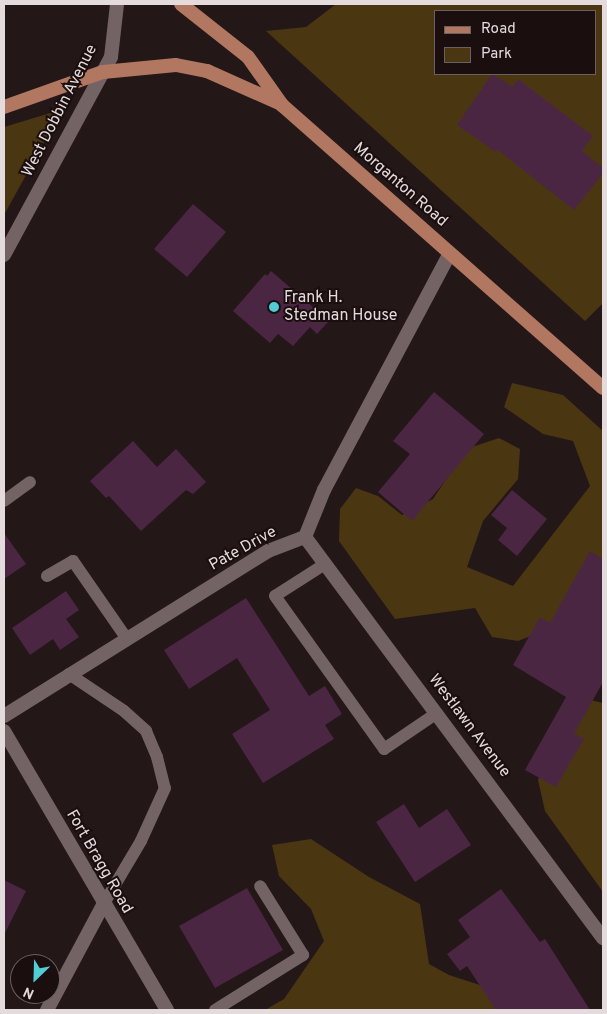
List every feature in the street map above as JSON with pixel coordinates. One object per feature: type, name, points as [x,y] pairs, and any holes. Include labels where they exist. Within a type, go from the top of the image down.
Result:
[{"type":"main road","name":"Morganton Road","points":[[181,4],[248,58],[282,105],[603,388]]},
{"type":"main road","points":[[4,107],[103,72],[176,65],[207,71],[282,105]]},
{"type":"street","name":"West Dobbin Avenue","points":[[4,255],[111,57],[117,4]]},
{"type":"street","points":[[305,537],[324,490],[450,253]]},
{"type":"street","name":"Westlawn Avenue","points":[[305,537],[603,938]]},
{"type":"street","name":"Pate Drive","points":[[4,716],[268,551],[305,537]]},
{"type":"street","name":"Fort Bragg Road","points":[[4,731],[103,905],[167,1010]]},
{"type":"street","points":[[47,1010],[103,905]]},
{"type":"lane","points":[[4,502],[30,482]]},
{"type":"lane","points":[[48,576],[73,561],[127,639]]},
{"type":"lane","points":[[325,564],[275,596],[384,749],[436,712]]},
{"type":"lane","points":[[69,674],[124,711],[146,731],[157,757],[165,788],[141,842],[103,905]]},
{"type":"lane","points":[[215,1010],[303,955],[260,886]]},
{"type":"green space","points":[[336,4],[603,4],[603,303],[585,321],[266,31],[306,27]]},
{"type":"green space","points":[[57,111],[58,117],[4,215],[4,127]]},
{"type":"green space","points":[[512,383],[563,395],[603,431],[603,583],[594,587],[556,626],[518,641],[492,637],[475,608],[395,619],[339,541],[340,509],[356,488],[378,496],[402,515],[433,499],[466,449],[499,438],[520,449],[518,479],[483,521],[467,567],[513,586],[590,486],[573,441],[543,434],[504,407]]},
{"type":"green space","points":[[586,699],[603,703],[603,892],[545,811],[538,780],[560,725]]},
{"type":"green space","points":[[311,839],[369,877],[420,904],[429,964],[449,975],[486,987],[496,1010],[265,1010],[284,999],[324,941],[311,909],[279,876],[272,845]]},
{"type":"building","points":[[491,75],[513,87],[518,79],[593,136],[582,151],[603,168],[603,173],[574,210],[498,150],[496,152],[457,125]]},
{"type":"building","points":[[193,204],[226,232],[187,277],[154,249]]},
{"type":"building","name":"Frank H. Stedman House","points":[[271,271],[329,321],[317,334],[310,327],[293,346],[278,334],[270,343],[233,311],[265,274],[267,276]]},
{"type":"building","points":[[434,392],[484,434],[412,521],[378,492],[410,454],[393,441]]},
{"type":"building","points":[[133,441],[157,467],[176,449],[206,482],[193,494],[186,490],[141,531],[109,496],[106,498],[90,481]]},
{"type":"building","points":[[512,490],[547,519],[517,556],[498,540],[507,528],[491,515]]},
{"type":"building","points":[[4,533],[26,564],[4,579]]},
{"type":"building","points":[[590,551],[603,559],[603,682],[574,734],[584,739],[556,787],[525,770],[566,697],[513,665],[540,617],[550,623]]},
{"type":"building","points":[[66,591],[79,610],[66,619],[79,637],[60,650],[53,639],[30,655],[12,628]]},
{"type":"building","points":[[246,598],[309,696],[325,686],[342,714],[325,725],[334,739],[263,783],[232,734],[270,710],[237,658],[189,689],[164,650]]},
{"type":"building","points":[[404,804],[419,828],[447,809],[471,845],[415,882],[376,822]]},
{"type":"building","points":[[4,880],[26,891],[4,935]]},
{"type":"building","points":[[247,888],[283,950],[215,988],[179,926]]},
{"type":"building","points":[[501,889],[540,942],[545,939],[590,1010],[496,1010],[467,966],[460,971],[447,954],[470,937],[458,920]]},
{"type":"place","name":"Frank H. Stedman House","points":[[274,307]]}]
